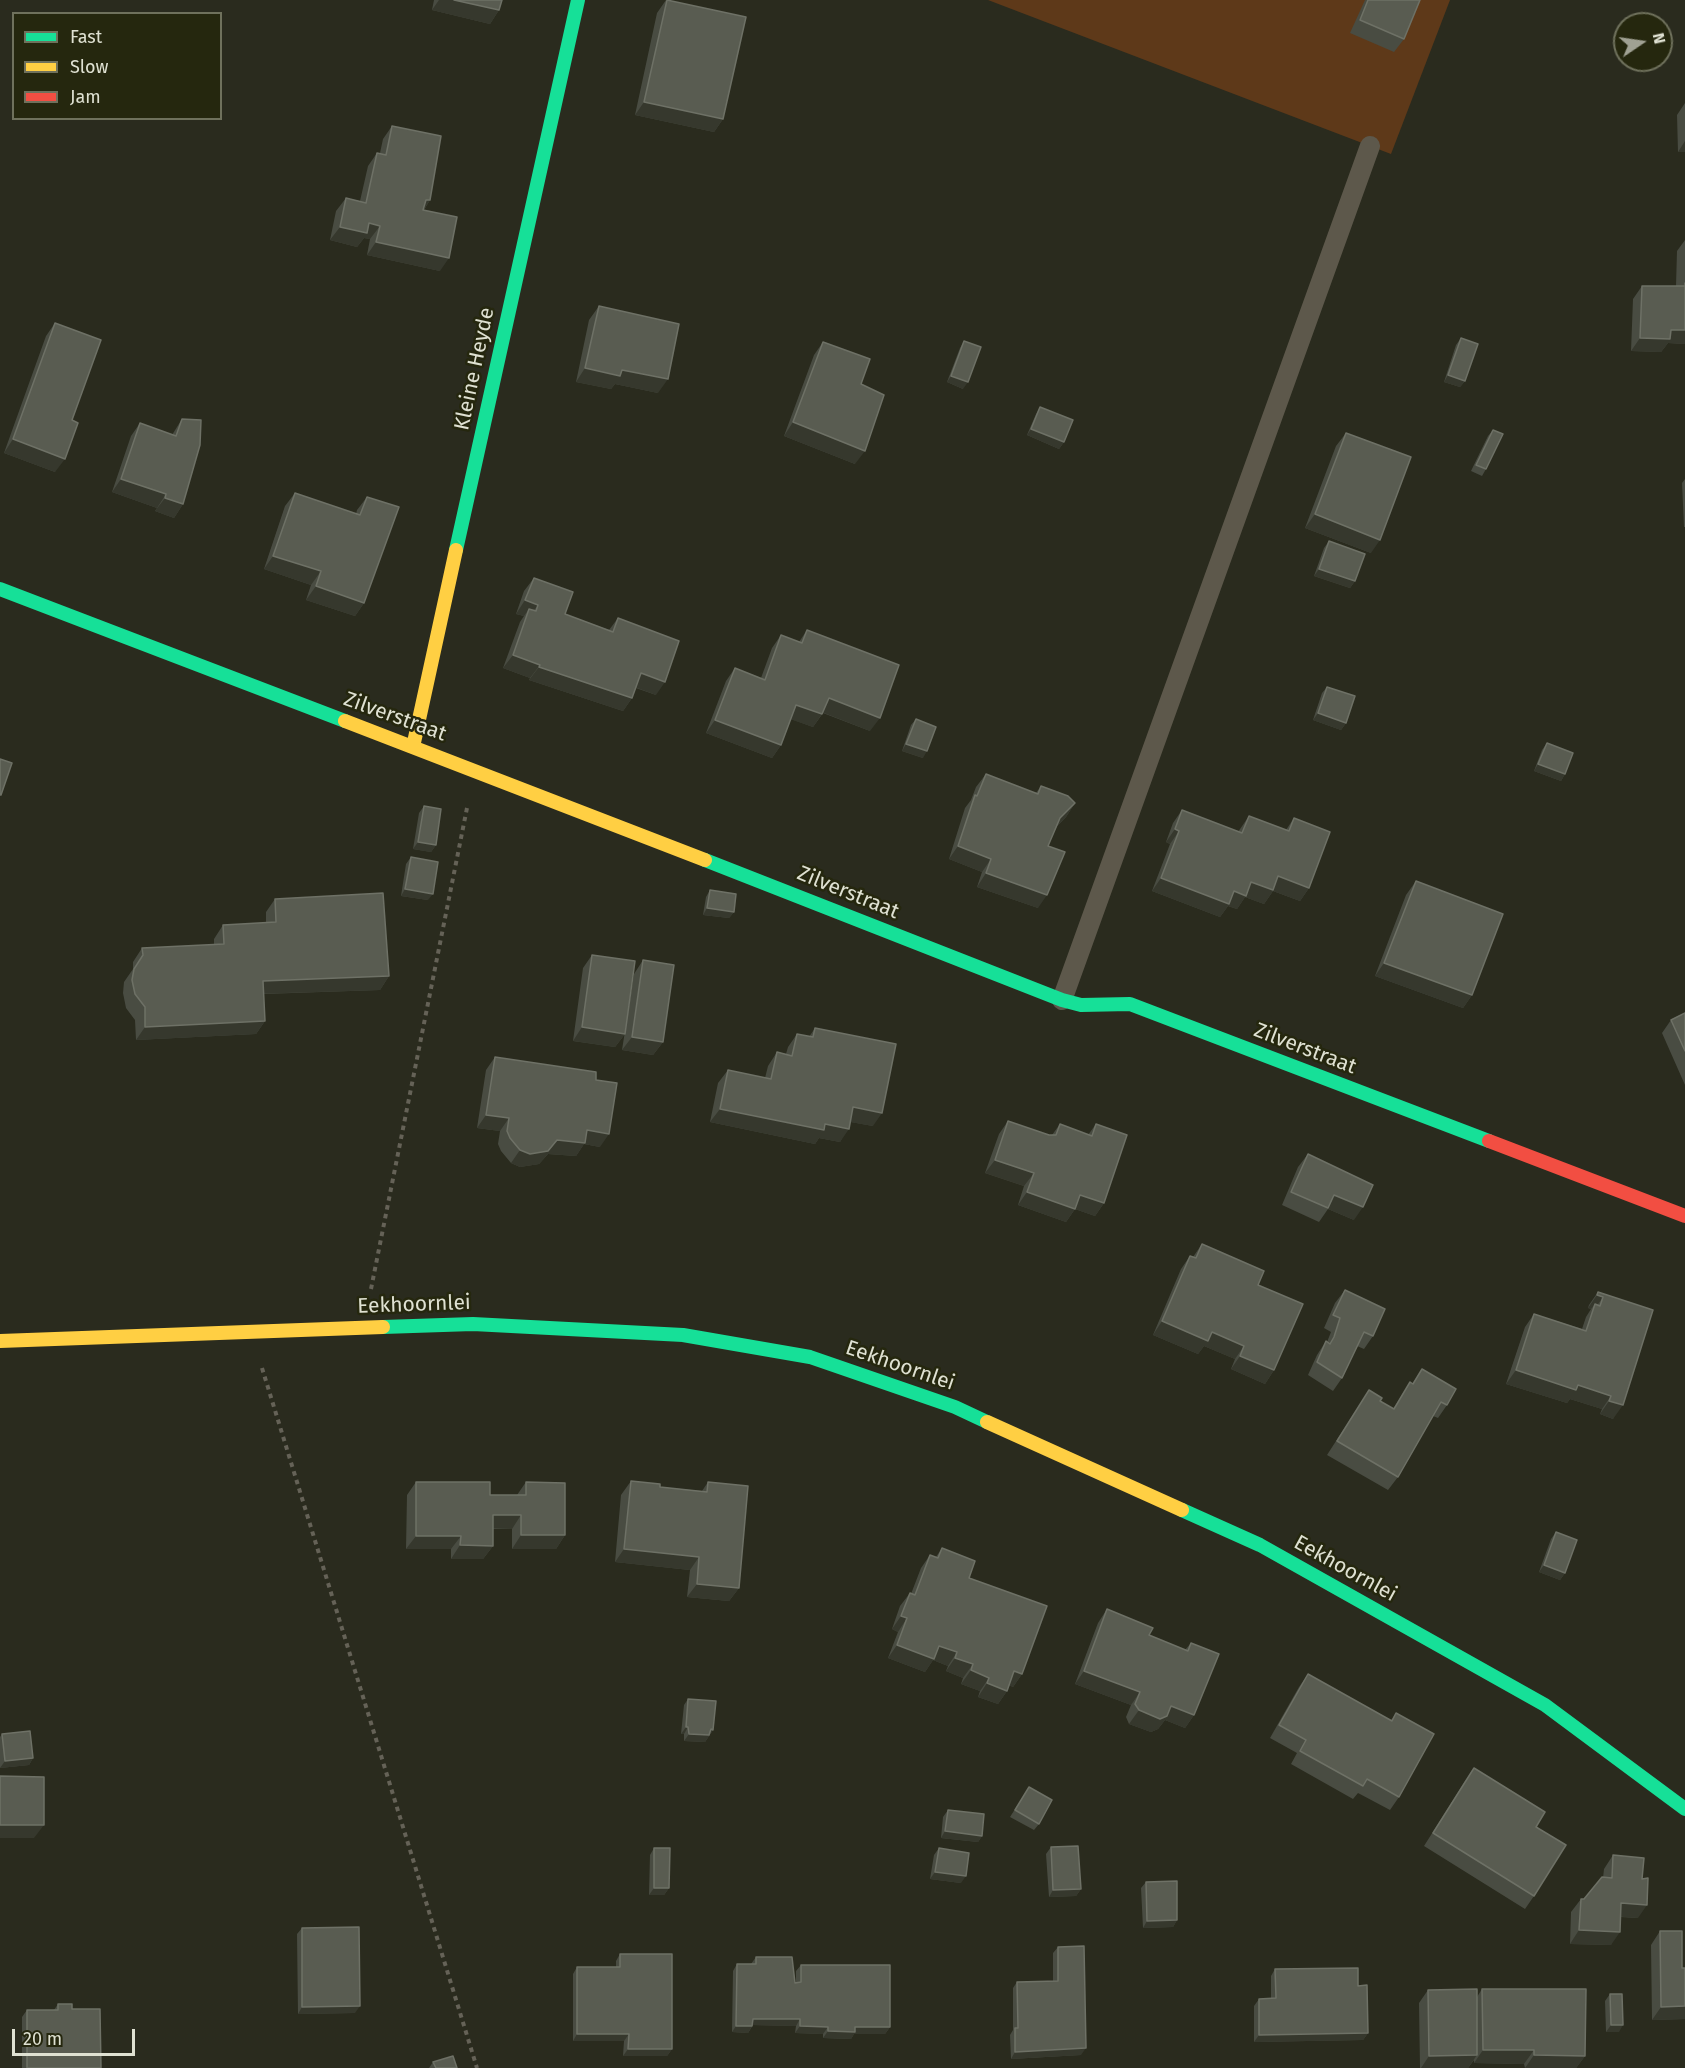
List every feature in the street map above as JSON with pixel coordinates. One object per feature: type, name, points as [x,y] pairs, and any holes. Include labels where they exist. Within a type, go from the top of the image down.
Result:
[{"type":"street","name":"Kleine Heyde","points":[[413,747],[578,0]]},
{"type":"street","name":"Zilverstraat","points":[[0,589],[475,769],[1062,1000],[1081,1005],[1130,1004],[1685,1216]]},
{"type":"street","name":"Eekhoornlei","points":[[0,1341],[251,1330],[473,1324],[683,1335],[810,1357],[955,1407],[1260,1545],[1545,1705],[1685,1809]]},
{"type":"lane","points":[[1062,1000],[1370,146]]},
{"type":"path","points":[[364,1328],[475,769]]},
{"type":"path","points":[[251,1330],[477,2068]]},
{"type":"shaded area","points":[[988,0],[1450,0],[1391,154]]},
{"type":"building","points":[[454,0],[502,0],[499,10]]},
{"type":"building","points":[[667,0],[746,17],[723,119],[644,102]]},
{"type":"building","points":[[1368,0],[1420,0],[1404,39],[1360,20]]},
{"type":"building","points":[[392,126],[441,136],[430,200],[426,200],[423,210],[457,217],[449,258],[376,242],[380,226],[369,223],[367,233],[340,227],[346,198],[366,203],[377,153],[386,155]]},
{"type":"building","points":[[1642,286],[1685,286],[1685,330],[1671,330],[1670,339],[1640,338]]},
{"type":"building","points":[[599,306],[679,324],[668,379],[622,370],[620,376],[585,368]]},
{"type":"building","points":[[55,323],[101,340],[72,420],[78,423],[65,459],[13,439]]},
{"type":"building","points":[[1461,338],[1478,344],[1465,381],[1448,375]]},
{"type":"building","points":[[964,341],[981,347],[968,382],[951,376]]},
{"type":"building","points":[[823,342],[870,359],[861,384],[884,395],[865,451],[793,422]]},
{"type":"building","points":[[1040,407],[1073,420],[1064,442],[1031,429]]},
{"type":"building","points":[[182,419],[201,420],[200,445],[183,504],[165,498],[166,494],[121,479],[140,423],[176,436]]},
{"type":"building","points":[[1493,430],[1503,434],[1486,469],[1476,465]]},
{"type":"building","points":[[1346,433],[1411,457],[1380,540],[1315,514]]},
{"type":"building","points":[[295,493],[360,515],[367,497],[399,507],[364,603],[316,586],[321,571],[273,556]]},
{"type":"building","points":[[1329,541],[1365,554],[1355,581],[1319,569]]},
{"type":"building","points":[[534,578],[573,592],[565,614],[613,632],[618,618],[679,641],[665,682],[641,673],[632,698],[539,667],[540,665],[513,655],[529,609],[536,611],[538,605],[525,600]]},
{"type":"building","points":[[807,630],[899,665],[880,718],[829,698],[822,714],[796,705],[781,745],[715,720],[735,668],[765,680],[781,635],[802,643]]},
{"type":"building","points":[[1327,687],[1355,696],[1346,723],[1318,713]]},
{"type":"building","points":[[916,719],[936,727],[927,751],[906,744]]},
{"type":"building","points":[[1547,743],[1573,753],[1565,774],[1538,764]]},
{"type":"building","points":[[0,759],[12,763],[1,795],[0,795]]},
{"type":"building","points":[[986,774],[1038,794],[1041,786],[1068,796],[1075,803],[1060,818],[1048,846],[1065,852],[1047,895],[986,873],[991,859],[958,846],[975,795],[977,796]]},
{"type":"building","points":[[424,806],[441,809],[436,845],[418,842]]},
{"type":"building","points":[[1182,810],[1242,833],[1249,816],[1289,831],[1294,818],[1330,832],[1309,888],[1278,876],[1273,890],[1251,882],[1246,896],[1234,891],[1229,904],[1161,878],[1179,831],[1175,829]]},
{"type":"building","points":[[411,857],[438,862],[433,894],[405,889]]},
{"type":"building","points":[[1416,881],[1503,914],[1472,995],[1384,963]]},
{"type":"building","points":[[710,890],[736,894],[734,912],[707,908]]},
{"type":"building","points":[[383,893],[389,976],[263,981],[265,1021],[145,1027],[145,1007],[135,994],[132,980],[134,969],[143,955],[142,948],[224,944],[223,925],[276,922],[275,899]]},
{"type":"building","points":[[592,955],[635,961],[625,1034],[582,1027]]},
{"type":"building","points":[[643,960],[674,965],[663,1042],[632,1037]]},
{"type":"building","points":[[1685,1013],[1685,1051],[1671,1020]]},
{"type":"building","points":[[815,1028],[896,1044],[882,1113],[853,1107],[849,1129],[825,1124],[824,1130],[720,1109],[728,1070],[771,1079],[777,1052],[792,1056],[797,1034],[813,1037]]},
{"type":"building","points":[[495,1057],[596,1072],[596,1080],[617,1083],[609,1134],[587,1130],[585,1143],[557,1140],[548,1151],[530,1154],[520,1150],[507,1131],[509,1118],[486,1115]]},
{"type":"building","points":[[1008,1121],[1049,1135],[1056,1135],[1060,1124],[1092,1136],[1096,1124],[1127,1135],[1104,1203],[1080,1195],[1075,1209],[1027,1192],[1034,1173],[995,1160]]},
{"type":"building","points":[[1308,1154],[1373,1185],[1363,1207],[1334,1195],[1328,1208],[1291,1192]]},
{"type":"building","points":[[1202,1244],[1264,1271],[1258,1285],[1303,1304],[1274,1370],[1240,1356],[1244,1346],[1212,1332],[1208,1341],[1162,1321],[1190,1256],[1196,1258]]},
{"type":"building","points":[[1345,1290],[1385,1309],[1373,1336],[1364,1332],[1342,1378],[1317,1362],[1326,1341],[1330,1344],[1334,1337],[1340,1318],[1333,1315]]},
{"type":"building","points":[[1598,1292],[1653,1310],[1623,1405],[1609,1401],[1611,1396],[1578,1385],[1576,1390],[1516,1370],[1534,1314],[1586,1331],[1595,1304],[1600,1306],[1603,1297],[1597,1295]]},
{"type":"building","points":[[1422,1369],[1456,1389],[1447,1405],[1441,1402],[1398,1477],[1337,1441],[1369,1390],[1382,1398],[1380,1401],[1394,1409],[1410,1382],[1413,1384]]},
{"type":"building","points":[[631,1481],[707,1492],[708,1482],[748,1486],[739,1588],[697,1584],[699,1557],[624,1549]]},
{"type":"building","points":[[416,1482],[490,1482],[490,1495],[526,1495],[526,1482],[565,1483],[565,1535],[521,1535],[521,1515],[493,1515],[493,1546],[460,1545],[461,1536],[416,1536]]},
{"type":"building","points":[[1556,1532],[1577,1540],[1565,1573],[1544,1565]]},
{"type":"building","points":[[942,1548],[975,1561],[969,1578],[1047,1606],[1022,1674],[1014,1671],[1007,1691],[987,1683],[989,1678],[971,1670],[973,1664],[955,1658],[957,1652],[939,1646],[934,1659],[897,1645],[907,1618],[901,1616],[910,1593],[915,1595],[930,1555],[938,1558]]},
{"type":"building","points":[[1107,1609],[1153,1628],[1149,1635],[1188,1651],[1191,1643],[1219,1654],[1194,1715],[1171,1706],[1167,1716],[1160,1719],[1139,1710],[1135,1704],[1140,1692],[1084,1671]]},
{"type":"building","points":[[1308,1674],[1392,1721],[1396,1713],[1434,1734],[1399,1797],[1367,1779],[1363,1786],[1300,1751],[1306,1740],[1279,1725]]},
{"type":"building","points":[[688,1699],[716,1701],[713,1730],[711,1729],[709,1735],[689,1734],[688,1727],[686,1727]]},
{"type":"building","points":[[30,1731],[33,1758],[5,1761],[2,1734]]},
{"type":"building","points":[[1474,1768],[1545,1812],[1536,1827],[1566,1845],[1534,1896],[1433,1833]]},
{"type":"building","points":[[0,1776],[44,1777],[44,1825],[0,1825]]},
{"type":"building","points":[[1029,1787],[1052,1800],[1039,1824],[1015,1810]]},
{"type":"building","points":[[948,1810],[984,1814],[982,1836],[945,1831]]},
{"type":"building","points":[[1078,1846],[1081,1889],[1053,1890],[1051,1847]]},
{"type":"building","points":[[654,1848],[670,1848],[669,1888],[654,1888]]},
{"type":"building","points":[[939,1848],[969,1853],[966,1876],[935,1872]]},
{"type":"building","points":[[1613,1855],[1644,1858],[1642,1879],[1648,1878],[1647,1905],[1621,1903],[1620,1932],[1579,1930],[1581,1899],[1584,1899],[1602,1877],[1612,1878]]},
{"type":"building","points":[[1177,1881],[1177,1920],[1147,1921],[1146,1882]]},
{"type":"building","points":[[359,1927],[360,2006],[302,2007],[302,1928]]},
{"type":"building","points":[[1660,1931],[1682,1931],[1685,2006],[1661,2007]]},
{"type":"building","points":[[1084,1946],[1086,2048],[1015,2052],[1015,2028],[1018,2028],[1017,1982],[1058,1981],[1058,1947]]},
{"type":"building","points":[[620,1954],[672,1954],[672,2049],[628,2049],[629,2034],[577,2034],[577,1967],[620,1967]]},
{"type":"building","points":[[756,1957],[792,1957],[795,1983],[801,1982],[801,1965],[890,1965],[890,2027],[855,2027],[855,2032],[828,2031],[828,2027],[800,2026],[800,2019],[753,2019],[752,2026],[736,2026],[737,1964],[756,1964]]},
{"type":"building","points":[[1358,1968],[1358,1986],[1367,1985],[1368,2033],[1259,2035],[1259,1999],[1276,1998],[1275,1969]]},
{"type":"building","points":[[1477,1989],[1477,2055],[1429,2056],[1428,1990]]},
{"type":"building","points":[[1482,1989],[1586,1989],[1585,2056],[1534,2055],[1534,2050],[1483,2050]]},
{"type":"building","points":[[1610,1994],[1622,1994],[1623,2025],[1611,2025]]},
{"type":"building","points":[[58,2004],[72,2004],[72,2009],[100,2009],[101,2068],[27,2068],[27,2010],[58,2010]]},
{"type":"building","points":[[453,2056],[457,2068],[436,2068],[433,2062]]},
{"type":"traffic: fast","points":[[456,550],[578,0]]},
{"type":"traffic: fast","points":[[0,589],[345,721]]},
{"type":"traffic: fast","points":[[705,860],[1062,1000],[1081,1005],[1130,1004],[1489,1141]]},
{"type":"traffic: fast","points":[[383,1327],[473,1324],[683,1335],[810,1357],[955,1407],[987,1422]]},
{"type":"traffic: fast","points":[[1182,1510],[1260,1545],[1545,1705],[1685,1809]]},
{"type":"traffic: slow","points":[[413,747],[456,550]]},
{"type":"traffic: slow","points":[[345,721],[705,860]]},
{"type":"traffic: slow","points":[[0,1341],[383,1327]]},
{"type":"traffic: slow","points":[[987,1422],[1182,1510]]},
{"type":"traffic: jam","points":[[1489,1141],[1685,1216]]}]
